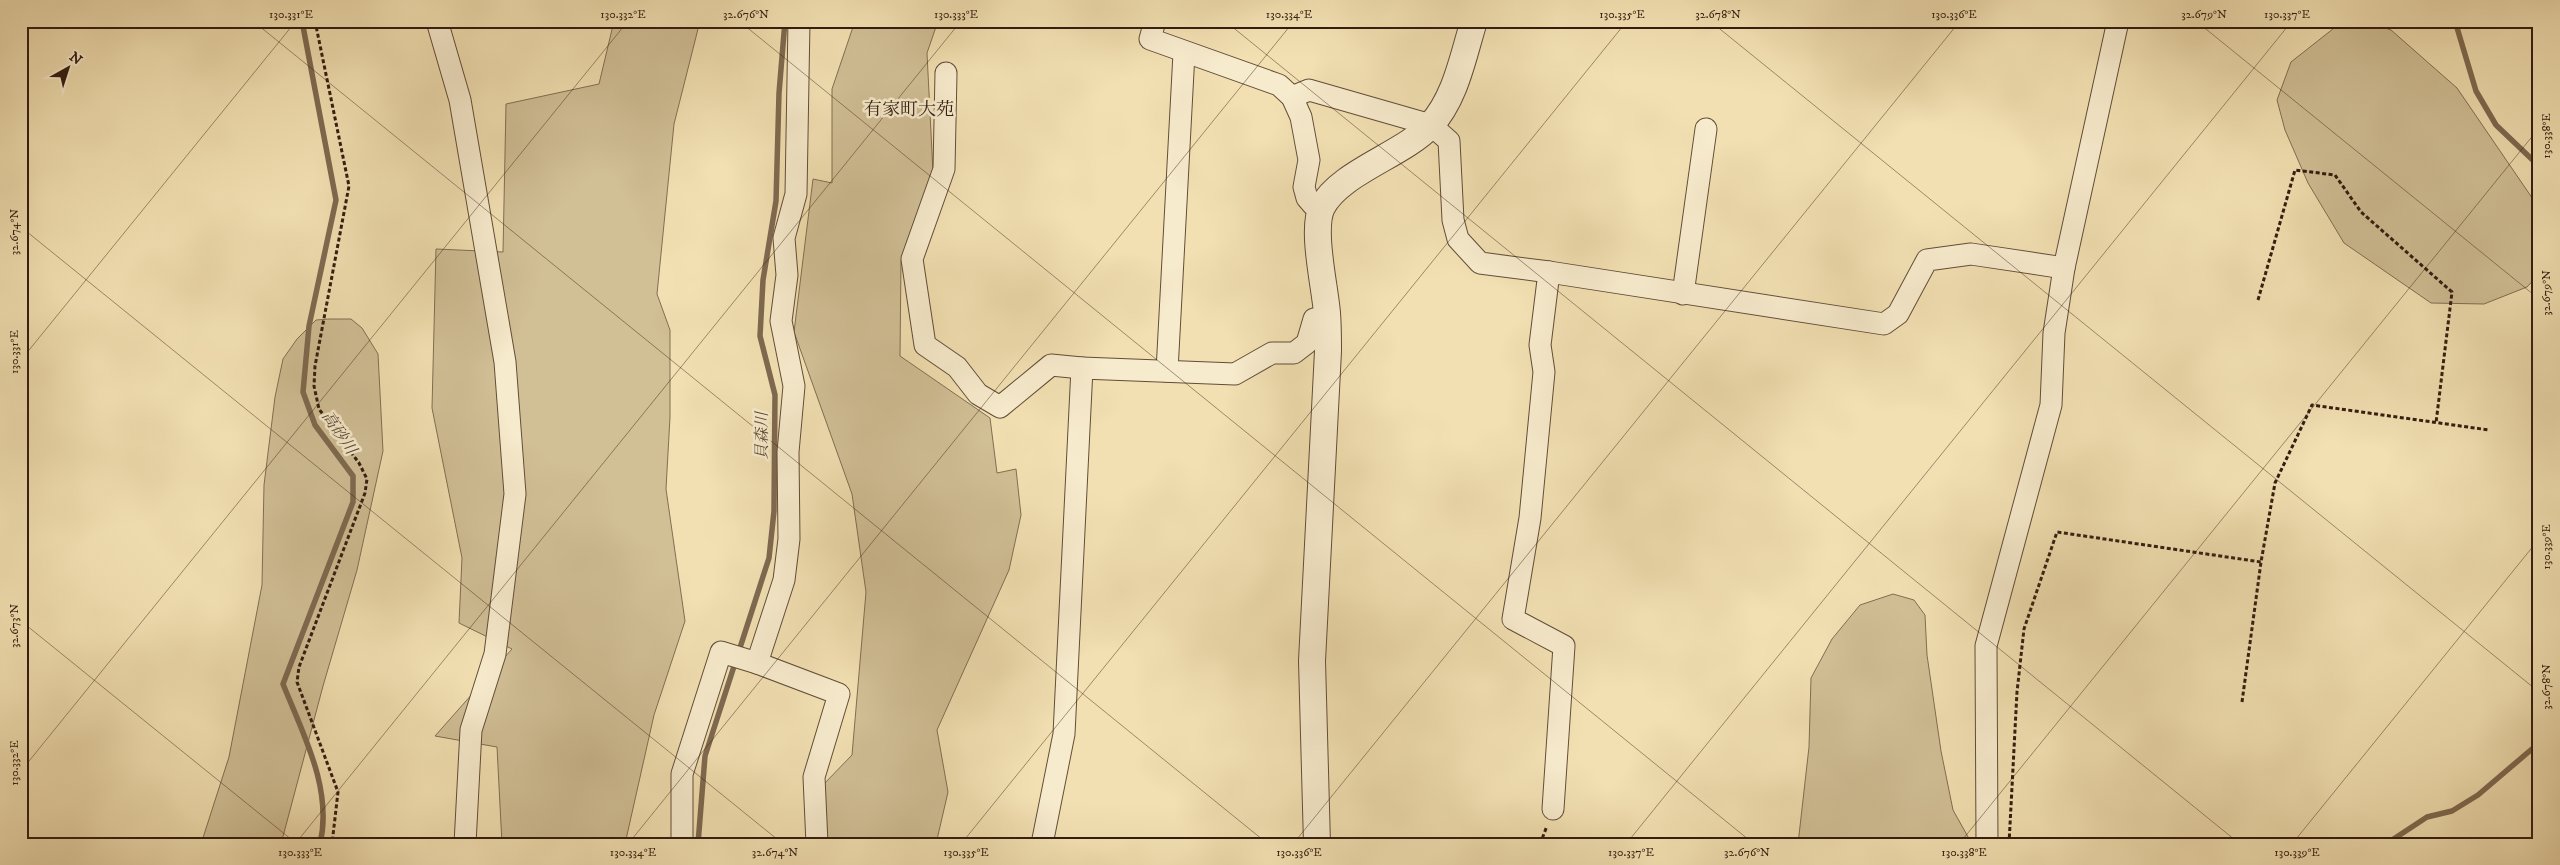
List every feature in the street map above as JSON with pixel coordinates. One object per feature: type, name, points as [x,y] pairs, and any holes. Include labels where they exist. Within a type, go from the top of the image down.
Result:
[{"type":"street","points":[[437,21],[460,100],[505,362],[515,494],[495,654],[471,730],[464,844]]},
{"type":"street","points":[[745,659],[784,580],[788,539],[788,452],[794,386],[781,321],[787,275],[784,238],[796,194],[799,21]]},
{"type":"street","points":[[1155,21],[1150,39],[1184,53],[1208,58],[1270,82],[1292,97],[1301,117],[1309,160],[1304,187],[1307,198],[1312,205],[1321,208]]},
{"type":"street","points":[[1317,844],[1312,661],[1328,351],[1328,316],[1316,232],[1321,208],[1342,184],[1413,141],[1431,125],[1444,107],[1454,87],[1474,21]]},
{"type":"street","points":[[1987,844],[1986,646],[2051,404],[2054,333],[2064,268],[2118,21]]},
{"type":"street","points":[[1166,371],[1184,53]]},
{"type":"street","points":[[946,73],[944,169],[912,259],[925,345],[958,367],[978,394],[1000,406],[1051,365],[1235,374],[1272,352],[1294,353],[1307,343],[1314,319],[1328,316]]},
{"type":"street","points":[[1292,97],[1309,90],[1431,125],[1449,141],[1453,220],[1458,239],[1480,263],[1884,324],[1898,314],[1927,260],[1971,254],[2064,268]]},
{"type":"street","points":[[1683,294],[1706,129]]},
{"type":"street","points":[[1549,272],[1540,345],[1544,372],[1530,518],[1512,619],[1564,646],[1552,809]]},
{"type":"street","points":[[1042,844],[1064,734],[1082,368]]},
{"type":"street","points":[[682,844],[682,774],[721,652],[839,694],[814,778],[817,844]]},
{"type":"path","points":[[315,21],[349,186],[315,366],[314,386],[319,409],[359,463],[367,479],[364,493],[299,667],[297,682],[338,792],[332,844]]},
{"type":"path","points":[[2258,300],[2295,170],[2335,175],[2361,212],[2452,292],[2436,423]]},
{"type":"path","points":[[2242,702],[2261,562],[2275,483],[2312,405],[2489,430]]},
{"type":"path","points":[[2009,844],[2017,692],[2024,629],[2057,532],[2261,562]]},
{"type":"shaded area","points":[[614,21],[700,21],[674,124],[657,294],[670,330],[670,417],[666,489],[685,621],[654,715],[625,844],[502,844],[497,747],[435,736],[512,649],[459,623],[462,558],[432,408],[436,249],[503,252],[506,104],[599,84]]},
{"type":"shaded area","points":[[855,21],[938,21],[927,53],[933,173],[901,261],[900,356],[990,418],[997,473],[1016,469],[1021,515],[1009,570],[937,730],[948,792],[936,844],[827,844],[823,785],[852,755],[866,592],[852,494],[794,332],[813,179],[832,183],[832,89]]},
{"type":"shaded area","points":[[2343,21],[2364,21],[2391,30],[2457,88],[2539,208],[2539,274],[2527,287],[2484,304],[2431,303],[2344,243],[2308,183],[2285,130],[2277,100],[2291,62]]},
{"type":"shaded area","points":[[351,319],[362,328],[378,354],[383,451],[357,570],[323,686],[281,844],[201,844],[229,757],[262,585],[264,485],[275,397],[283,359],[297,339],[316,320]]},
{"type":"shaded area","points":[[1893,594],[1914,600],[1925,615],[1927,655],[1941,751],[1953,810],[1972,844],[1798,844],[1809,747],[1811,678],[1832,639],[1860,605]]},
{"type":"waterway","name":"高砂川","points":[[302,21],[336,200],[309,326],[303,392],[315,425],[353,476],[353,502],[283,684],[307,742],[319,782],[323,803],[320,844]]},
{"type":"waterway","name":"貝森川","points":[[698,844],[705,756],[769,558],[774,511],[775,395],[760,336],[763,280],[776,201],[779,93],[785,21]]},
{"type":"waterway","points":[[2455,21],[2476,91],[2496,125],[2539,166]]},
{"type":"waterway","points":[[2386,844],[2427,817],[2452,811],[2478,795],[2539,743]]},
{"type":"district","name":"有家町大苑","points":[[909,109]]}]
